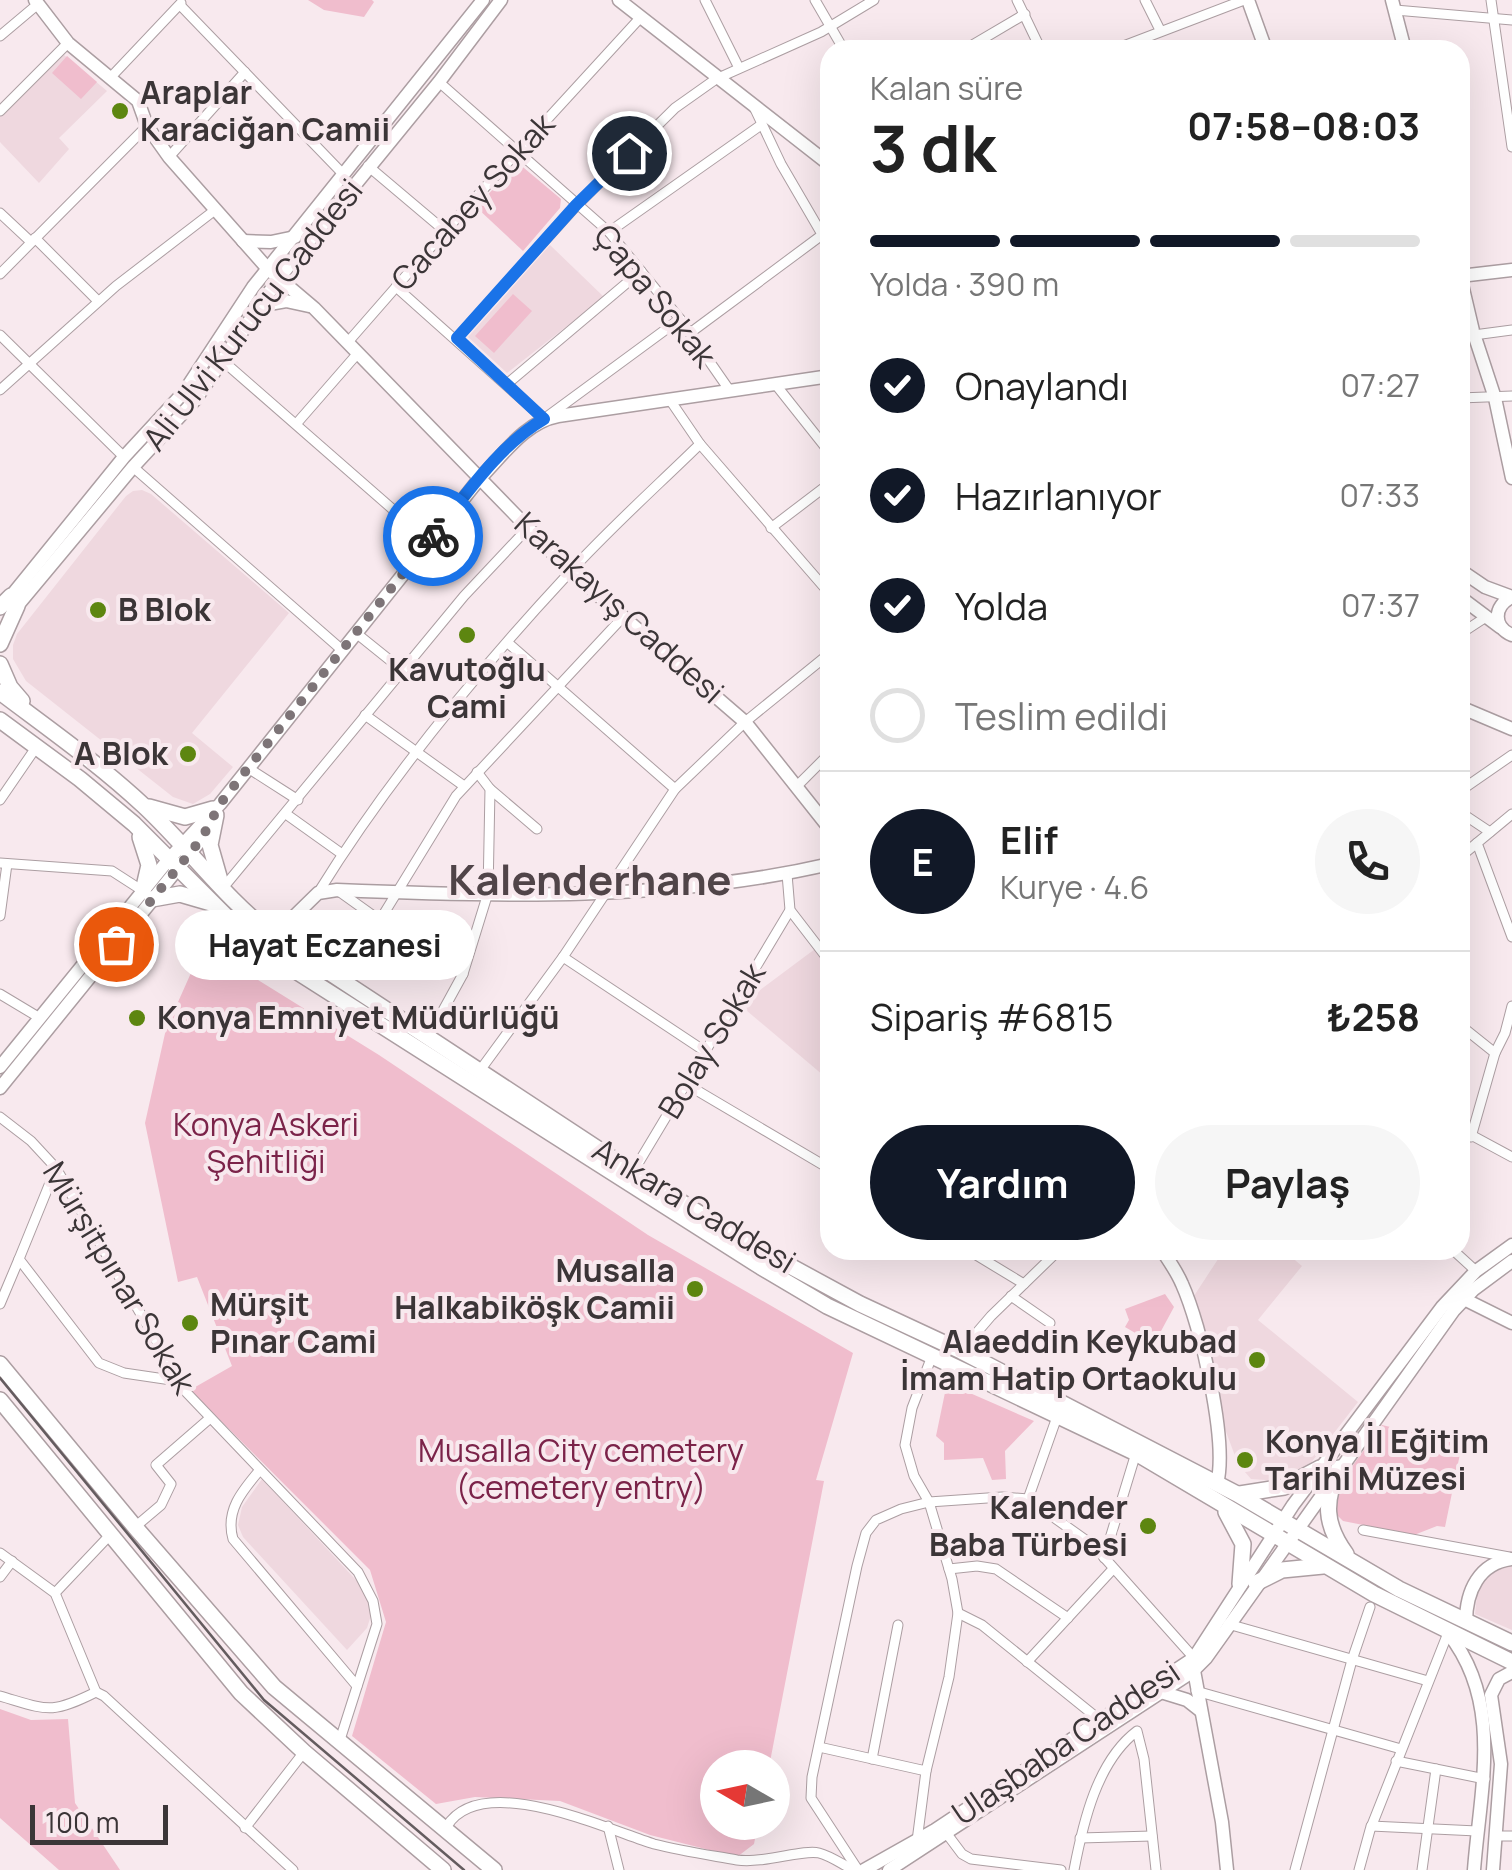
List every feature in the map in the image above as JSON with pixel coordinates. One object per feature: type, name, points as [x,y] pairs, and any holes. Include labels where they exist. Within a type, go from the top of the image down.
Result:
[{"type":"main road","points":[[0,644],[7,605]]},
{"type":"main road","points":[[0,664],[10,687],[58,733]]},
{"type":"main road","name":"Ankara Caddesi","points":[[0,692],[58,733],[144,806],[274,936],[633,1172],[860,1304],[962,1352],[1237,1494],[1352,1561],[1512,1643]]},
{"type":"main road","name":"Ankara Caddesi","points":[[0,720],[134,824],[254,945],[761,1267],[827,1306],[1136,1453],[1324,1566],[1448,1633],[1512,1662]]},
{"type":"main road","points":[[144,806],[185,816],[216,810],[210,845],[223,888]]},
{"type":"main road","points":[[134,824],[150,865],[148,895],[180,894],[214,904]]},
{"type":"main road","points":[[0,1364],[134,1527],[274,1687],[494,1870]]},
{"type":"main road","points":[[0,1400],[240,1693],[443,1870]]},
{"type":"main road","points":[[1237,1494],[1284,1487],[1320,1468]]},
{"type":"main road","points":[[1339,1468],[1326,1513],[1333,1534],[1352,1561]]},
{"type":"main road","points":[[1220,1505],[1237,1528],[1248,1584],[1282,1570],[1324,1566]]},
{"type":"street","name":"Ali Ulvi Kurucu Caddesi","points":[[129,462],[195,400],[258,306],[295,237],[483,0]]},
{"type":"street","name":"Ali Ulvi Kurucu Caddesi","points":[[0,626],[7,605],[129,462],[273,273],[439,82],[501,0]]},
{"type":"street","points":[[619,0],[820,157]]},
{"type":"street","points":[[705,0],[739,68]]},
{"type":"street","points":[[815,0],[839,40]]},
{"type":"street","points":[[457,338],[576,205],[675,108],[716,79],[831,26],[874,0]]},
{"type":"street","points":[[1018,0],[1036,40]]},
{"type":"street","points":[[1146,0],[1160,30]]},
{"type":"street","points":[[1136,40],[1246,0],[1262,40]]},
{"type":"street","points":[[1491,0],[1512,147]]},
{"type":"street","points":[[0,36],[36,2]]},
{"type":"street","name":"Karakayış Caddesi","points":[[36,2],[68,43],[138,101],[147,126],[169,157],[273,273],[314,308],[570,571],[745,722],[820,817]]},
{"type":"street","points":[[111,77],[182,2],[344,176]]},
{"type":"street","points":[[1403,40],[1394,5],[1512,20]]},
{"type":"street","points":[[981,40],[1024,14]]},
{"type":"street","name":"Cacabey Sokak","points":[[297,422],[396,288],[640,18]]},
{"type":"street","points":[[1147,35],[1149,40]]},
{"type":"street","points":[[0,111],[68,43]]},
{"type":"street","points":[[169,157],[245,72]]},
{"type":"street","name":"Çapa Sokak","points":[[439,82],[609,232],[680,319],[730,391]]},
{"type":"street","points":[[754,107],[820,223]]},
{"type":"street","points":[[609,232],[761,125]]},
{"type":"street","points":[[0,274],[147,126]]},
{"type":"street","points":[[368,166],[445,231]]},
{"type":"street","points":[[0,390],[98,301],[215,210]]},
{"type":"street","points":[[0,213],[98,301]]},
{"type":"street","points":[[243,241],[271,242],[295,237]]},
{"type":"street","points":[[690,333],[820,237]]},
{"type":"street","points":[[1470,275],[1512,270]]},
{"type":"street","points":[[507,384],[641,271]]},
{"type":"street","points":[[396,288],[544,419]]},
{"type":"street","points":[[258,306],[286,301],[314,308]]},
{"type":"street","points":[[1470,317],[1495,398],[1512,478]]},
{"type":"street","points":[[0,1088],[148,895],[480,478],[528,430],[680,319]]},
{"type":"street","points":[[1474,334],[1512,330]]},
{"type":"street","points":[[0,335],[129,462],[342,650]]},
{"type":"street","points":[[223,361],[429,541]]},
{"type":"street","points":[[544,419],[820,378]]},
{"type":"street","points":[[776,385],[820,440]]},
{"type":"street","points":[[1470,398],[1512,396]]},
{"type":"street","points":[[670,400],[700,444],[820,583]]},
{"type":"street","points":[[274,936],[318,893],[416,753],[570,571],[700,444]]},
{"type":"street","points":[[771,528],[820,491]]},
{"type":"street","points":[[223,888],[464,596],[528,528]]},
{"type":"street","points":[[1470,578],[1512,597],[1498,610],[1506,631]]},
{"type":"street","points":[[1470,605],[1506,631]]},
{"type":"street","points":[[380,920],[464,786],[623,616]]},
{"type":"street","points":[[1470,627],[1486,617]]},
{"type":"street","points":[[356,633],[402,670]]},
{"type":"street","points":[[508,643],[675,789]]},
{"type":"street","points":[[480,1069],[563,956],[675,789],[745,722],[820,661]]},
{"type":"street","points":[[1470,711],[1512,729]]},
{"type":"street","points":[[365,714],[464,786]]},
{"type":"street","points":[[0,800],[37,746]]},
{"type":"street","points":[[1470,784],[1512,756]]},
{"type":"street","points":[[796,787],[820,763]]},
{"type":"street","points":[[248,768],[298,800]]},
{"type":"street","points":[[477,772],[490,789],[537,829]]},
{"type":"street","points":[[429,1036],[463,974],[488,893],[490,789]]},
{"type":"street","points":[[286,814],[342,854]]},
{"type":"street","points":[[1470,848],[1512,814]]},
{"type":"street","points":[[1470,819],[1490,832]]},
{"type":"street","points":[[1477,842],[1512,938]]},
{"type":"street","points":[[0,916],[4,864],[112,871],[148,895]]},
{"type":"street","points":[[318,893],[606,891],[728,884],[820,866]]},
{"type":"street","points":[[786,874],[790,910],[820,949]]},
{"type":"street","points":[[337,890],[428,955],[463,974]]},
{"type":"street","points":[[0,1067],[148,895]]},
{"type":"street","name":"Bolay Sokak","points":[[633,1172],[790,910]]},
{"type":"street","points":[[563,956],[706,1052]]},
{"type":"street","points":[[0,994],[40,1018]]},
{"type":"street","points":[[1512,1006],[1505,1033],[1494,1053],[1471,1137],[1512,1157]]},
{"type":"street","points":[[1470,1033],[1494,1053]]},
{"type":"street","points":[[686,1084],[820,1163]]},
{"type":"street","name":"Mürşitpınar Sokak","points":[[0,1117],[31,1141],[56,1168],[178,1381],[369,1588],[377,1624],[339,1743]]},
{"type":"street","points":[[0,1304],[56,1168]]},
{"type":"street","points":[[1290,1523],[1320,1468],[1454,1292],[1512,1245]]},
{"type":"street","points":[[19,1259],[99,1363],[124,1372],[178,1381]]},
{"type":"street","points":[[984,1260],[1024,1284]]},
{"type":"street","points":[[962,1352],[1046,1260]]},
{"type":"street","points":[[1168,1260],[1182,1283],[1198,1330],[1222,1454],[1217,1484]]},
{"type":"street","points":[[1464,1260],[1476,1271]]},
{"type":"street","points":[[1290,1523],[1339,1468],[1464,1299],[1512,1261]]},
{"type":"street","points":[[1011,1296],[1050,1323]]},
{"type":"street","points":[[1464,1299],[1512,1323]]},
{"type":"street","points":[[917,1841],[926,1772],[958,1614],[929,1502],[914,1476],[905,1445],[912,1408],[932,1356]]},
{"type":"street","points":[[1028,1500],[1058,1414]]},
{"type":"street","points":[[134,1527],[167,1497],[171,1484],[156,1465],[209,1419]]},
{"type":"street","points":[[1104,1558],[1136,1453]]},
{"type":"street","points":[[258,1470],[234,1506],[230,1529],[234,1539],[357,1686]]},
{"type":"street","points":[[858,1870],[811,1798],[866,1533],[876,1520],[929,1502],[1002,1496],[1028,1500],[1094,1546],[1193,1665],[1222,1822],[1226,1870]]},
{"type":"street","name":"Ulaşbaba Caddesi","points":[[889,1870],[1161,1692],[1193,1665],[1290,1523]]},
{"type":"street","points":[[1363,1530],[1512,1558]]},
{"type":"street","points":[[55,1593],[110,1536]]},
{"type":"street","points":[[0,1553],[55,1593],[100,1694],[294,1870]]},
{"type":"street","points":[[1466,1622],[1471,1592],[1481,1573],[1512,1558]]},
{"type":"street","points":[[0,1577],[12,1561]]},
{"type":"street","points":[[949,1569],[977,1566],[996,1570],[1068,1618]]},
{"type":"street","points":[[1027,1662],[1113,1569]]},
{"type":"street","name":"Ulaşbaba Caddesi","points":[[858,1870],[917,1841],[1100,1721],[1206,1658],[1248,1584]]},
{"type":"street","points":[[1295,1870],[1370,1607]]},
{"type":"street","points":[[958,1614],[982,1626],[1100,1721]]},
{"type":"street","points":[[1228,1624],[1428,1681]]},
{"type":"street","points":[[872,1759],[898,1625]]},
{"type":"street","points":[[1359,1870],[1371,1826],[1448,1633]]},
{"type":"street","points":[[1448,1633],[1466,1658],[1478,1692],[1486,1745],[1474,1870]]},
{"type":"street","points":[[1493,1870],[1501,1764],[1491,1695],[1499,1679],[1512,1672]]},
{"type":"street","points":[[1196,1691],[1401,1749]]},
{"type":"street","points":[[1161,1692],[1187,1700],[1200,1711]]},
{"type":"street","points":[[0,1696],[47,1710],[100,1694]]},
{"type":"street","points":[[1074,1870],[1080,1838],[1105,1770],[1126,1739],[1137,1732],[1144,1760],[1156,1870]]},
{"type":"street","points":[[819,1746],[926,1772]]},
{"type":"street","points":[[245,1828],[304,1752]]},
{"type":"street","points":[[1396,1761],[1485,1779]]},
{"type":"street","points":[[1422,1870],[1436,1769]]},
{"type":"street","points":[[441,1826],[447,1826],[454,1815],[493,1805],[542,1807],[654,1844],[744,1861],[771,1861],[817,1852],[858,1870]]},
{"type":"street","points":[[608,1826],[619,1870]]},
{"type":"street","points":[[1371,1826],[1477,1831]]},
{"type":"street","points":[[947,1834],[962,1854],[971,1859],[1061,1870]]},
{"type":"street","points":[[1080,1838],[1152,1836]]},
{"type":"street","points":[[1496,1836],[1512,1836]]},
{"type":"street","points":[[756,1870],[771,1861]]},
{"type":"shaded area","points":[[64,55],[107,91],[59,138],[69,149],[39,183],[0,142],[0,114]]},
{"type":"shaded area","points":[[550,245],[604,297],[507,373],[468,337]]},
{"type":"shaded area","points":[[142,490],[289,613],[192,733],[233,767],[210,794],[193,804],[173,797],[26,681],[13,659],[17,634],[126,496]]},
{"type":"shaded area","points":[[815,949],[820,956],[820,1073],[740,1005]]},
{"type":"shaded area","name":"Alaeddin Keykubad İmam Hatip Ortaokulu","points":[[1217,1260],[1295,1260],[1302,1266],[1258,1320],[1358,1402],[1310,1464],[1280,1481],[1251,1479],[1238,1464],[1212,1394],[1190,1302]]},
{"type":"shaded area","points":[[262,1479],[369,1594],[372,1612],[367,1628],[347,1650],[243,1537],[238,1525],[242,1507]]},
{"type":"shaded area","points":[[1512,1563],[1512,1630],[1475,1614],[1477,1595],[1486,1577]]},
{"type":"green space","points":[[308,0],[374,2],[364,17],[324,10]]},
{"type":"green space","points":[[67,56],[97,82],[81,99],[52,73]]},
{"type":"green space","points":[[518,163],[561,199],[560,208],[523,251],[476,207]]},
{"type":"green space","points":[[513,294],[532,311],[494,353],[475,336]]},
{"type":"green space","name":"Musalla City cemetery (cemetery entry)","points":[[203,946],[379,1055],[648,1235],[853,1353],[816,1480],[824,1481],[772,1750],[700,1750],[700,1840],[755,1840],[737,1857],[650,1835],[560,1801],[475,1797],[436,1804],[352,1736],[386,1622],[370,1570],[190,1390],[232,1366],[197,1277],[178,1282],[145,1123],[166,1029]]},
{"type":"green space","points":[[1165,1294],[1174,1307],[1154,1344],[1125,1327],[1129,1320],[1125,1309]]},
{"type":"green space","points":[[947,1383],[1034,1421],[1005,1451],[1006,1479],[992,1480],[983,1458],[944,1460],[944,1443],[936,1436]]},
{"type":"green space","points":[[1382,1425],[1462,1444],[1445,1527],[1414,1535],[1343,1521],[1335,1513],[1338,1486]]},
{"type":"green space","points":[[0,1709],[31,1720],[68,1719],[75,1803],[120,1870],[59,1870],[0,1818]]},
{"type":"tram line","points":[[0,1378],[264,1700],[464,1870]]},
{"type":"way so far","points":[[116,944],[202,838],[220,804],[433,536]]},
{"type":"place","name":"Araplar Karaciğan Camii","points":[[120,111]]},
{"type":"place","name":"B Blok","points":[[98,610]]},
{"type":"place","name":"Kavutoğlu Cami","points":[[467,635]]},
{"type":"place","name":"A Blok","points":[[188,754]]},
{"type":"place","name":"Hayat Eczanesi","points":[[116,944]]},
{"type":"place","name":"Konya Emniyet Müdürlüğü","points":[[137,1018]]},
{"type":"place","name":"Musalla Halkabiköşk Camii","points":[[695,1289]]},
{"type":"place","name":"Mürşit Pınar Cami","points":[[190,1323]]},
{"type":"place","name":"Alaeddin Keykubad İmam Hatip Ortaokulu","points":[[1257,1360]]},
{"type":"place","name":"Konya İl Eğitim Tarihi Müzesi","points":[[1245,1460]]},
{"type":"place","name":"Kalender Baba Türbesi","points":[[1148,1526]]},
{"type":"district","name":"Kalenderhane","points":[[590,880]]},
{"type":"route","points":[[433,536],[480,478],[544,419],[457,338],[576,205],[629,153]]},
{"type":"park label","name":"Konya Askeri Şehitliği","points":[[266,1144]]}]
